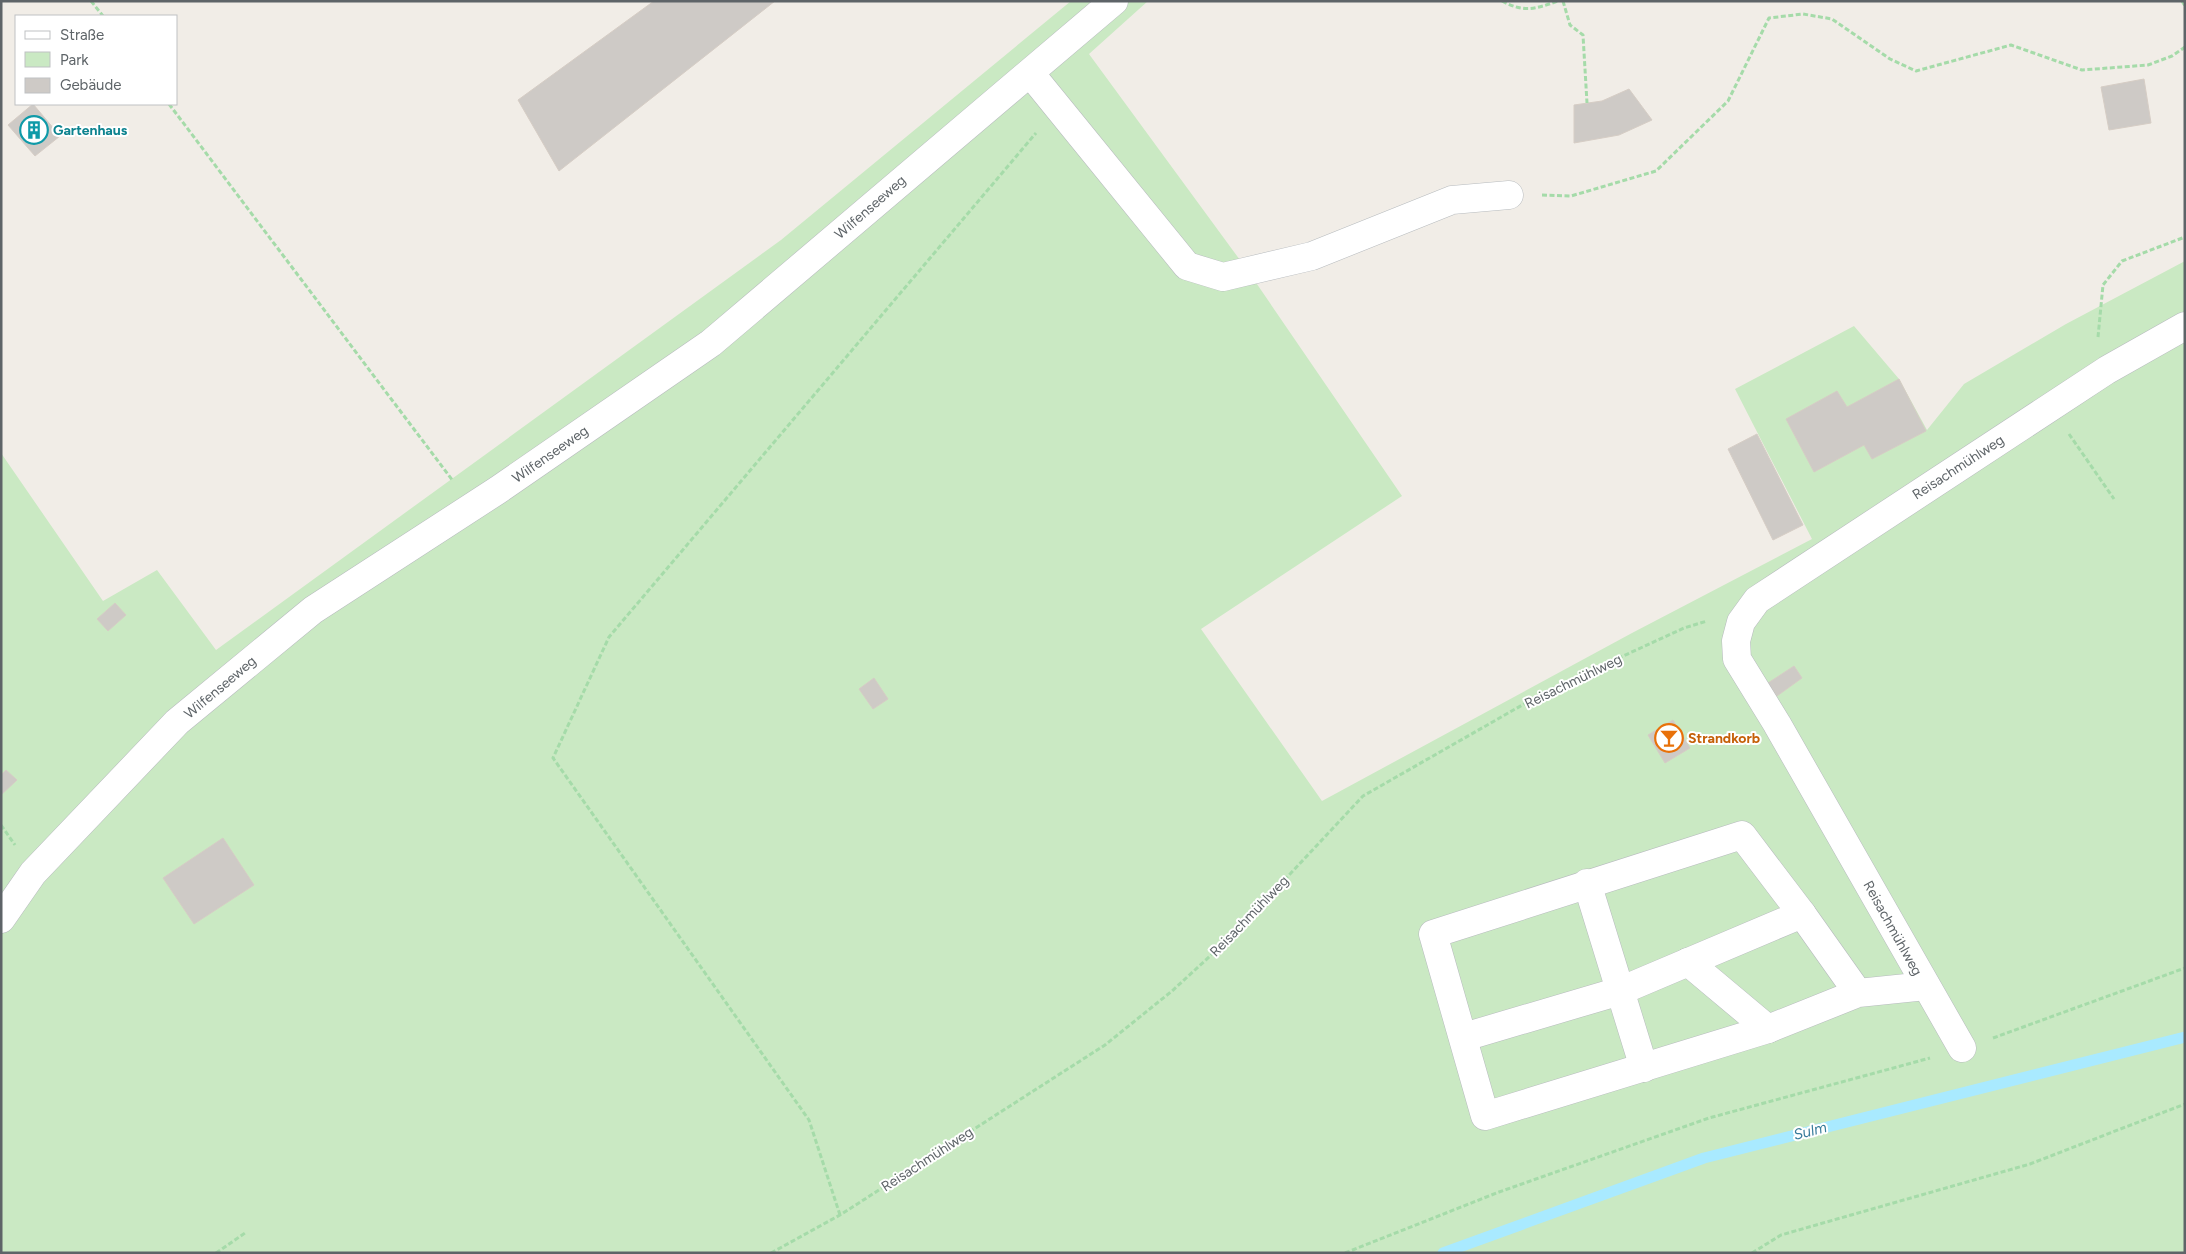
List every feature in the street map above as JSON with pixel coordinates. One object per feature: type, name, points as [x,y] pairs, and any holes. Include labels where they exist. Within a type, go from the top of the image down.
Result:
[{"type":"street","name":"Wilfenseeweg","points":[[1,919],[33,873],[178,722],[313,610],[498,490],[711,343],[1114,1]]},
{"type":"street","points":[[1030,73],[1187,266],[1223,277],[1312,256],[1452,200],[1509,195]]},
{"type":"street","name":"Reisachmühlweg","points":[[1962,1048],[1777,724],[1737,660],[1736,641],[1741,622],[1757,600],[2107,370],[2185,326]]},
{"type":"street","points":[[1858,993],[1802,914],[1742,835],[1587,883],[1433,934],[1464,1037],[1485,1116],[1768,1028],[1858,993],[1926,986]]},
{"type":"street","points":[[1587,883],[1644,1068]]},
{"type":"street","points":[[1464,1037],[1620,991],[1802,914]]},
{"type":"street","points":[[1688,962],[1768,1028]]},
{"type":"path","points":[[91,1],[102,15]]},
{"type":"path","points":[[1502,1],[1511,6],[1532,10],[1558,1]]},
{"type":"path","points":[[1563,1],[1570,24],[1583,35],[1588,103]]},
{"type":"path","points":[[2182,1],[2185,6]]},
{"type":"path","points":[[1509,195],[1571,196],[1656,171],[1728,101],[1769,18],[1802,14],[1832,18],[1890,59],[1916,71],[2011,45],[2082,70],[2148,65],[2172,56],[2185,47]]},
{"type":"path","points":[[169,105],[471,506]]},
{"type":"path","points":[[840,1215],[809,1120],[553,758],[609,637],[1058,107]]},
{"type":"path","points":[[2107,370],[2097,350],[2103,285],[2122,261],[2185,237]]},
{"type":"path","points":[[2050,407],[2114,499]]},
{"type":"path","name":"Reisachmühlweg","points":[[771,1253],[840,1215],[1105,1045],[1172,991],[1233,936],[1363,796],[1545,692],[1666,636],[1710,620],[1741,622]]},
{"type":"path","points":[[1345,1253],[1499,1192],[1709,1118],[1962,1048],[2185,968]]},
{"type":"path","points":[[1752,1253],[1781,1235],[2030,1164],[2185,1104]]},
{"type":"path","points":[[216,1253],[245,1233]]},
{"type":"green space","points":[[1071,1],[1148,1],[1089,54],[1248,271],[1402,496],[1201,629],[1322,801],[1632,633],[1812,539],[1735,389],[1854,326],[1899,379],[1927,430],[1964,384],[2066,324],[2185,261],[2185,1253],[1,1253],[1,453],[103,601],[157,570],[216,650],[781,240]]},
{"type":"building","points":[[654,1],[775,1],[559,171],[518,100]]},
{"type":"building","points":[[2144,79],[2151,123],[2109,130],[2101,87]]},
{"type":"building","points":[[1629,89],[1652,120],[1619,135],[1574,143],[1574,105],[1602,101]]},
{"type":"building","name":"Gartenhaus","points":[[34,105],[60,136],[35,156],[8,125]]},
{"type":"building","points":[[1899,379],[1926,431],[1872,459],[1864,445],[1814,472],[1786,419],[1837,391],[1847,407]]},
{"type":"building","points":[[1757,434],[1803,525],[1773,540],[1728,449]]},
{"type":"building","points":[[115,603],[126,615],[108,631],[97,619]]},
{"type":"building","points":[[1794,666],[1802,678],[1777,696],[1768,683]]},
{"type":"building","points":[[874,678],[888,699],[873,709],[859,689]]},
{"type":"building","points":[[1673,720],[1690,748],[1665,763],[1648,735]]},
{"type":"building","points":[[6,770],[17,780],[1,795],[1,775]]},
{"type":"building","points":[[223,838],[254,885],[194,924],[163,878]]},
{"type":"waterway","name":"Sulm","points":[[1443,1253],[1704,1158],[2185,1037]]},
{"type":"place","name":"Gartenhaus","points":[[34,130]]},
{"type":"place","name":"Strandkorb","points":[[1669,738]]}]
